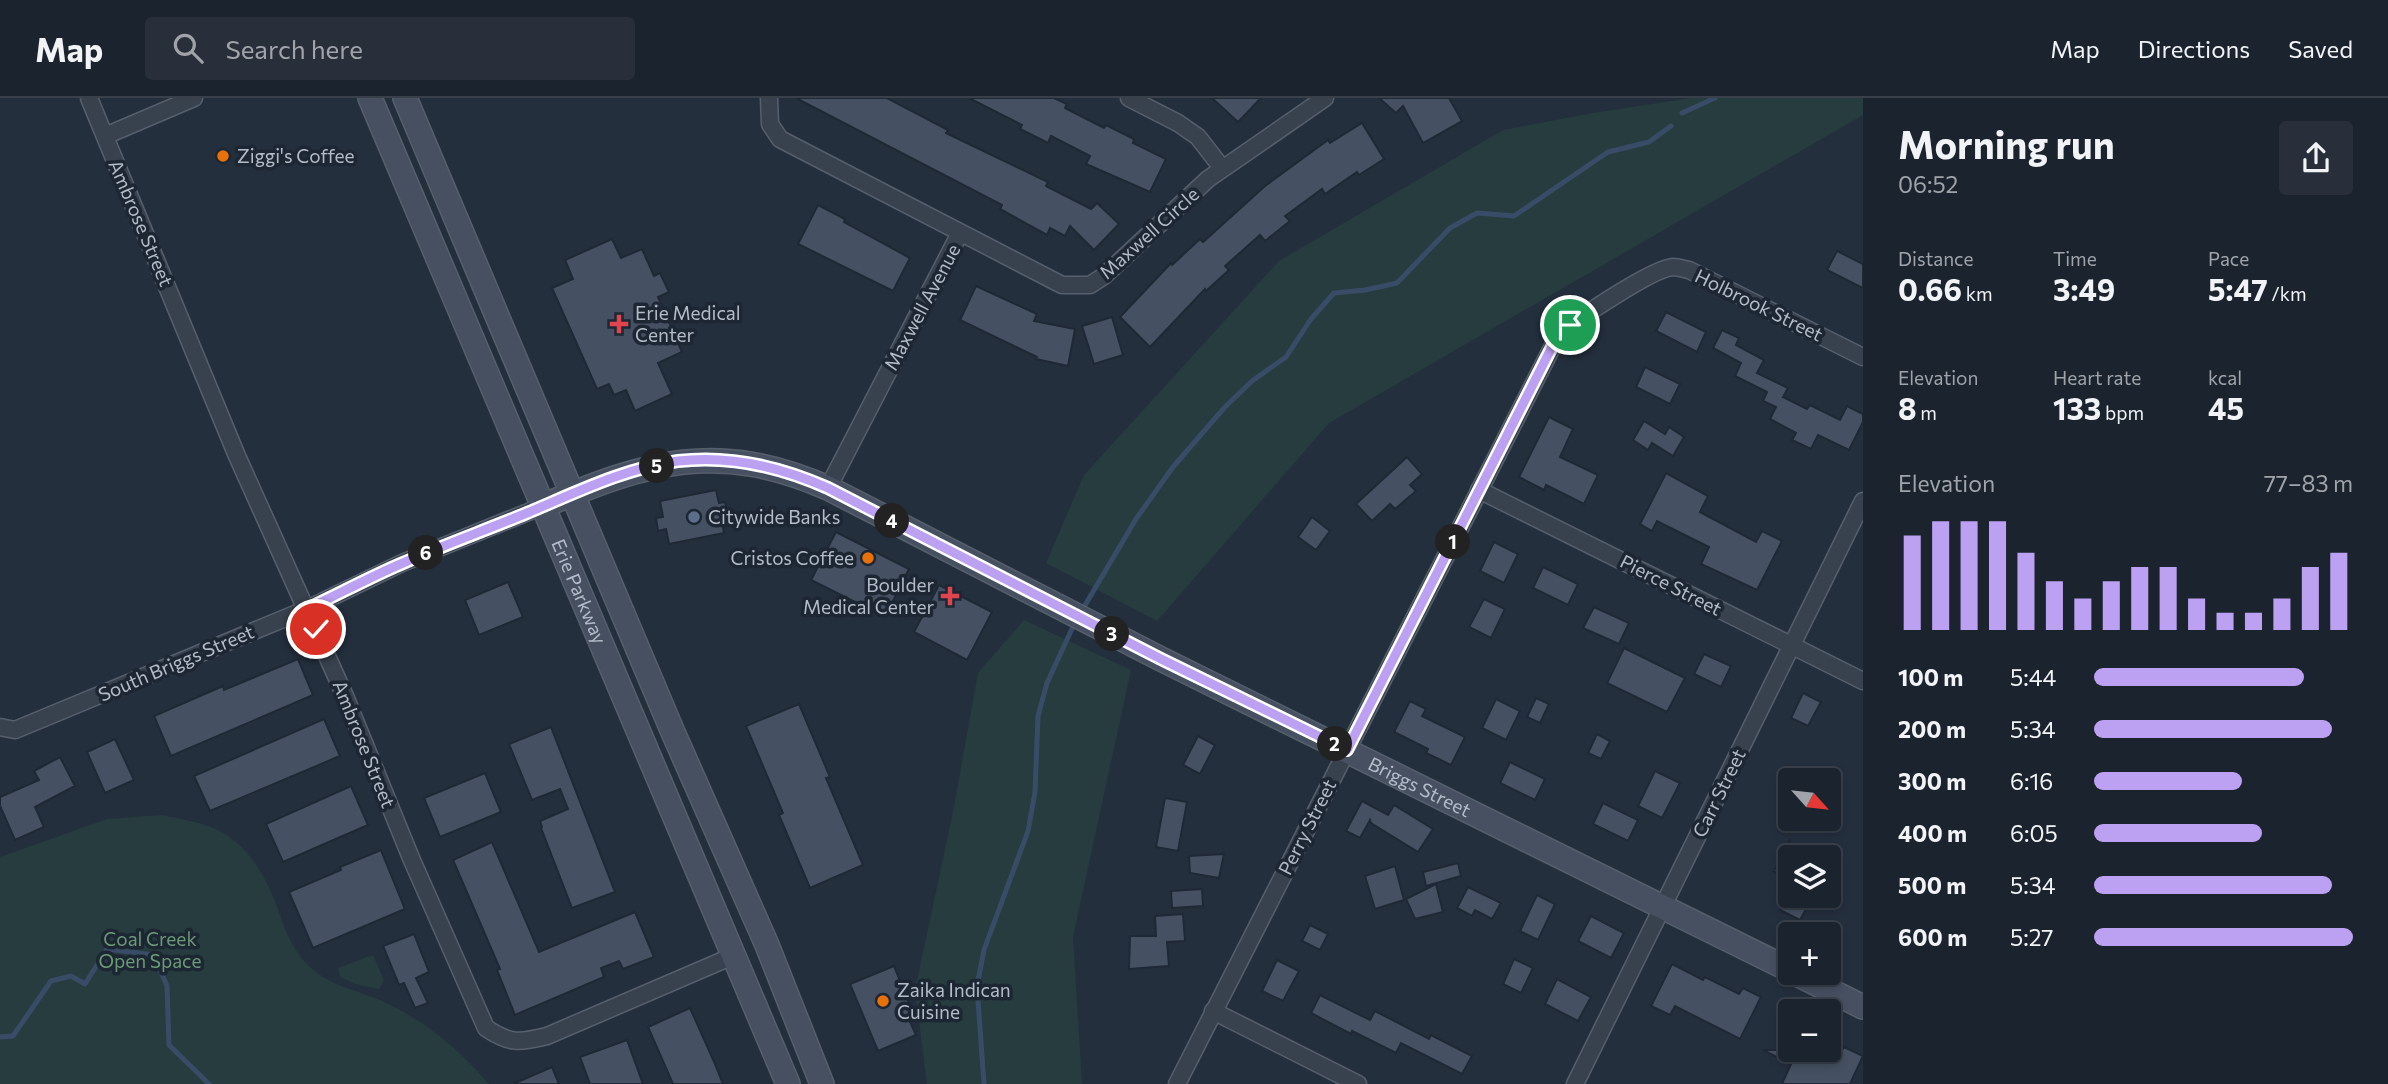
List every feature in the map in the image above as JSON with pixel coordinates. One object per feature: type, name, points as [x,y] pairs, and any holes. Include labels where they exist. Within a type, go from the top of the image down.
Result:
[{"type":"main road","name":"Erie Parkway","points":[[370,98],[788,1084]]},
{"type":"main road","name":"Erie Parkway","points":[[405,98],[672,730],[767,945],[822,1084]]},
{"type":"main road","name":"Briggs Street","points":[[543,506],[642,469],[679,461],[756,464],[804,478],[1778,964]]},
{"type":"main road","points":[[1820,985],[1863,1007]]},
{"type":"street","name":"Ambrose Street","points":[[89,98],[237,456],[307,609],[411,858],[486,1028],[503,1040],[522,1042],[547,1036],[733,956]]},
{"type":"street","points":[[105,136],[194,98]]},
{"type":"street","name":"Maxwell Avenue","points":[[769,98],[770,124],[780,139],[960,233],[828,488]]},
{"type":"street","points":[[1129,98],[1178,123],[1198,137],[1223,168]]},
{"type":"street","name":"Maxwell Circle","points":[[960,233],[1062,285],[1090,285],[1104,276],[1223,168],[1325,98]]},
{"type":"street","name":"Holbrook Street","points":[[1617,295],[1661,270],[1673,267],[1689,270],[1863,357]]},
{"type":"street","name":"Perry Street","points":[[1177,1084],[1559,334],[1617,295]]},
{"type":"street","name":"Pierce Street","points":[[1479,489],[1863,681]]},
{"type":"street","name":"Carr Street","points":[[1575,1084],[1863,501]]},
{"type":"street","name":"South Briggs Street","points":[[0,727],[15,730],[307,609],[402,563],[543,506]]},
{"type":"street","points":[[1213,1011],[1359,1084]]},
{"type":"green space","points":[[1691,98],[1863,98],[1863,115],[1329,423],[1157,621],[1046,563],[1084,475],[1279,261],[1503,130]]},
{"type":"green space","points":[[1024,620],[1131,670],[1073,937],[1082,1084],[927,1084],[915,990],[953,812],[978,673]]},
{"type":"green space","name":"Coal Creek Open Space","points":[[161,815],[208,826],[232,839],[260,871],[291,941],[312,969],[336,984],[397,1008],[426,1026],[465,1058],[489,1084],[0,1084],[0,857],[107,819]]},
{"type":"green space","points":[[373,955],[384,980],[379,989],[355,984],[340,977],[338,968]]},
{"type":"building","points":[[796,98],[887,98],[948,130],[946,133],[1048,182],[1046,186],[1091,209],[1097,203],[1119,224],[1094,250],[1070,226],[1065,236],[1050,228],[1047,235],[1000,209],[1002,205]]},
{"type":"building","points":[[969,98],[1054,98],[1067,104],[1065,108],[1104,128],[1106,125],[1134,139],[1133,143],[1166,159],[1150,192],[1086,164],[1090,156],[1051,136],[1048,143],[1020,129],[1022,125]]},
{"type":"building","points":[[1212,98],[1261,98],[1238,122]]},
{"type":"building","points":[[1379,98],[1449,98],[1462,121],[1423,143],[1403,106],[1396,113]]},
{"type":"building","points":[[1362,123],[1384,159],[1359,175],[1357,172],[1325,194],[1322,189],[1285,216],[1290,221],[1265,241],[1260,235],[1225,266],[1229,270],[1206,291],[1205,289],[1150,347],[1120,317],[1171,263],[1172,265],[1200,239],[1203,242],[1265,186],[1328,140],[1330,143]]},
{"type":"building","points":[[818,205],[910,258],[893,291],[798,244]]},
{"type":"building","name":"Erie Medical Center","points":[[612,239],[621,258],[642,249],[654,276],[660,273],[669,292],[658,297],[682,352],[658,363],[672,394],[635,411],[626,390],[614,395],[609,384],[597,389],[552,288],[573,279],[565,260]]},
{"type":"building","points":[[1837,251],[1863,264],[1863,288],[1827,270]]},
{"type":"building","points":[[976,286],[1037,314],[1034,321],[1075,329],[1068,366],[1036,359],[1037,357],[960,320]]},
{"type":"building","points":[[1666,312],[1706,332],[1697,352],[1656,331]]},
{"type":"building","points":[[1112,317],[1123,355],[1094,364],[1082,326]]},
{"type":"building","points":[[1722,330],[1739,338],[1736,345],[1764,360],[1757,373],[1788,388],[1783,397],[1807,409],[1810,405],[1840,420],[1847,406],[1863,414],[1863,422],[1849,450],[1818,435],[1811,449],[1792,440],[1796,433],[1770,419],[1776,407],[1763,401],[1767,392],[1735,376],[1741,363],[1713,348]]},
{"type":"building","points":[[1645,367],[1680,384],[1670,404],[1636,387]]},
{"type":"building","points":[[1549,417],[1573,429],[1560,457],[1598,475],[1584,504],[1546,485],[1544,490],[1519,477]]},
{"type":"building","points":[[1644,421],[1665,434],[1669,427],[1684,437],[1673,456],[1652,443],[1648,450],[1633,440]]},
{"type":"building","points":[[1407,457],[1422,474],[1410,485],[1416,491],[1395,509],[1390,504],[1372,521],[1356,504]]},
{"type":"building","points":[[1666,473],[1708,496],[1700,512],[1756,542],[1762,531],[1782,541],[1757,590],[1701,564],[1709,547],[1657,521],[1652,531],[1640,524]]},
{"type":"building","name":"Citywide Banks","points":[[716,490],[719,503],[725,502],[729,519],[722,521],[724,533],[669,544],[666,529],[658,531],[656,518],[663,517],[660,501]]},
{"type":"building","points":[[1312,517],[1330,531],[1316,550],[1298,537]]},
{"type":"building","points":[[836,532],[909,569],[885,617],[811,580]]},
{"type":"building","points":[[1494,542],[1518,554],[1504,583],[1480,571]]},
{"type":"building","points":[[1543,567],[1578,584],[1568,605],[1533,588]]},
{"type":"building","points":[[508,582],[523,617],[479,635],[465,600]]},
{"type":"building","points":[[939,585],[992,612],[967,660],[914,632]]},
{"type":"building","points":[[1484,599],[1505,609],[1491,638],[1469,627]]},
{"type":"building","points":[[1594,607],[1629,623],[1619,644],[1583,628]]},
{"type":"building","points":[[1624,648],[1685,678],[1667,712],[1607,683]]},
{"type":"building","points":[[1704,654],[1731,666],[1721,687],[1694,674]]},
{"type":"building","points":[[298,659],[313,695],[171,756],[154,716],[223,686],[224,690]]},
{"type":"building","points":[[1803,693],[1821,702],[1808,726],[1791,718]]},
{"type":"building","points":[[1536,698],[1549,704],[1540,723],[1527,717]]},
{"type":"building","points":[[1496,699],[1520,711],[1506,740],[1482,728]]},
{"type":"building","points":[[1410,701],[1426,709],[1422,716],[1465,737],[1451,765],[1426,753],[1428,749],[1394,732]]},
{"type":"building","points":[[799,704],[830,777],[826,778],[863,865],[810,888],[779,815],[783,813],[746,726]]},
{"type":"building","points":[[324,719],[340,756],[210,811],[194,776]]},
{"type":"building","points":[[551,727],[615,892],[572,908],[540,821],[568,809],[560,789],[532,800],[509,744]]},
{"type":"building","points":[[1597,734],[1610,741],[1601,759],[1588,753]]},
{"type":"building","points":[[1198,736],[1215,745],[1200,774],[1183,765]]},
{"type":"building","points":[[115,739],[134,780],[105,793],[87,752]]},
{"type":"building","points":[[60,757],[75,786],[35,807],[44,827],[15,840],[0,806],[0,797],[39,780],[34,771]]},
{"type":"building","points":[[1510,762],[1545,779],[1535,800],[1500,783]]},
{"type":"building","points":[[1655,771],[1680,783],[1662,818],[1638,806]]},
{"type":"building","points":[[485,773],[501,812],[440,837],[424,798]]},
{"type":"building","points":[[351,786],[368,825],[283,862],[266,824]]},
{"type":"building","points":[[1165,798],[1187,802],[1178,851],[1156,847]]},
{"type":"building","points":[[1362,801],[1388,815],[1394,805],[1433,829],[1418,852],[1370,820],[1360,838],[1346,831]]},
{"type":"building","points":[[1603,803],[1638,820],[1628,841],[1593,824]]},
{"type":"building","points":[[492,842],[539,952],[635,912],[654,957],[623,969],[619,961],[601,968],[604,977],[515,1015],[497,970],[500,969],[453,860]]},
{"type":"building","points":[[381,850],[405,909],[313,948],[289,892]]},
{"type":"building","points":[[1224,854],[1219,878],[1190,873],[1189,856]]},
{"type":"building","points":[[1458,863],[1461,876],[1426,886],[1423,872]]},
{"type":"building","points":[[1395,866],[1404,900],[1375,909],[1365,876]]},
{"type":"building","points":[[1436,884],[1443,912],[1415,919],[1406,899]]},
{"type":"building","points":[[1468,887],[1501,903],[1492,919],[1475,910],[1472,916],[1457,908]]},
{"type":"building","points":[[1202,889],[1203,906],[1172,908],[1171,891]]},
{"type":"building","points":[[1537,895],[1555,904],[1538,940],[1520,931]]},
{"type":"building","points":[[1781,908],[1807,908],[1800,920],[1780,910]]},
{"type":"building","points":[[1183,914],[1185,941],[1167,942],[1169,966],[1129,969],[1130,936],[1156,936],[1155,916]]},
{"type":"building","points":[[1591,916],[1624,933],[1611,958],[1578,941]]},
{"type":"building","points":[[1310,925],[1328,934],[1320,950],[1302,941]]},
{"type":"building","points":[[414,934],[429,972],[416,978],[428,1003],[415,1008],[404,983],[399,985],[383,946]]},
{"type":"building","points":[[1514,959],[1533,968],[1521,993],[1503,984]]},
{"type":"building","points":[[1277,960],[1299,971],[1283,1001],[1262,991]]},
{"type":"building","points":[[1672,964],[1739,994],[1743,988],[1761,997],[1740,1039],[1675,1006],[1670,1015],[1651,1006]]},
{"type":"building","name":"Zaika Indican Cuisine","points":[[894,966],[914,1015],[908,1017],[916,1035],[878,1051],[850,984]]},
{"type":"building","points":[[1557,979],[1591,997],[1578,1021],[1545,1004]]},
{"type":"building","points":[[1320,995],[1370,1020],[1375,1011],[1429,1039],[1431,1035],[1472,1056],[1462,1074],[1401,1043],[1396,1053],[1311,1013]]},
{"type":"building","points":[[690,1008],[723,1084],[673,1084],[648,1027]]},
{"type":"building","points":[[627,1040],[643,1084],[590,1084],[580,1057]]},
{"type":"building","points":[[1844,1047],[1863,1056],[1850,1084],[1782,1084],[1791,1064],[1787,1062],[1841,1062]]},
{"type":"building","points":[[1763,1050],[1778,1050],[1778,1058]]},
{"type":"building","points":[[552,1067],[559,1084],[513,1084]]},
{"type":"waterway","points":[[1682,113],[1715,98]]},
{"type":"waterway","points":[[1081,612],[1136,519],[1173,467],[1224,408],[1252,381],[1286,357],[1311,319],[1334,293],[1397,283],[1450,228],[1477,213],[1514,216],[1608,152],[1649,142],[1671,126]]},
{"type":"waterway","points":[[984,1084],[977,986],[984,950],[1028,831],[1035,792],[1038,716],[1047,683],[1076,620]]},
{"type":"waterway","points":[[0,1037],[13,1036],[51,981],[71,976],[85,984],[107,949],[154,955],[167,986],[169,1045],[209,1084]]},
{"type":"place","name":"Ziggi's Coffee","points":[[223,156]]},
{"type":"place","name":"Erie Medical Center","points":[[619,324]]},
{"type":"place","name":"Citywide Banks","points":[[694,517]]},
{"type":"place","name":"Cristos Coffee","points":[[868,558]]},
{"type":"place","name":"Boulder Medical Center","points":[[950,596]]},
{"type":"place","name":"Zaika Indican Cuisine","points":[[883,1001]]},
{"type":"route","points":[[316,629],[307,609],[402,563],[594,485],[642,469],[679,461],[732,461],[780,470],[828,488],[1161,659],[1347,750],[1555,341],[1570,325]]}]
